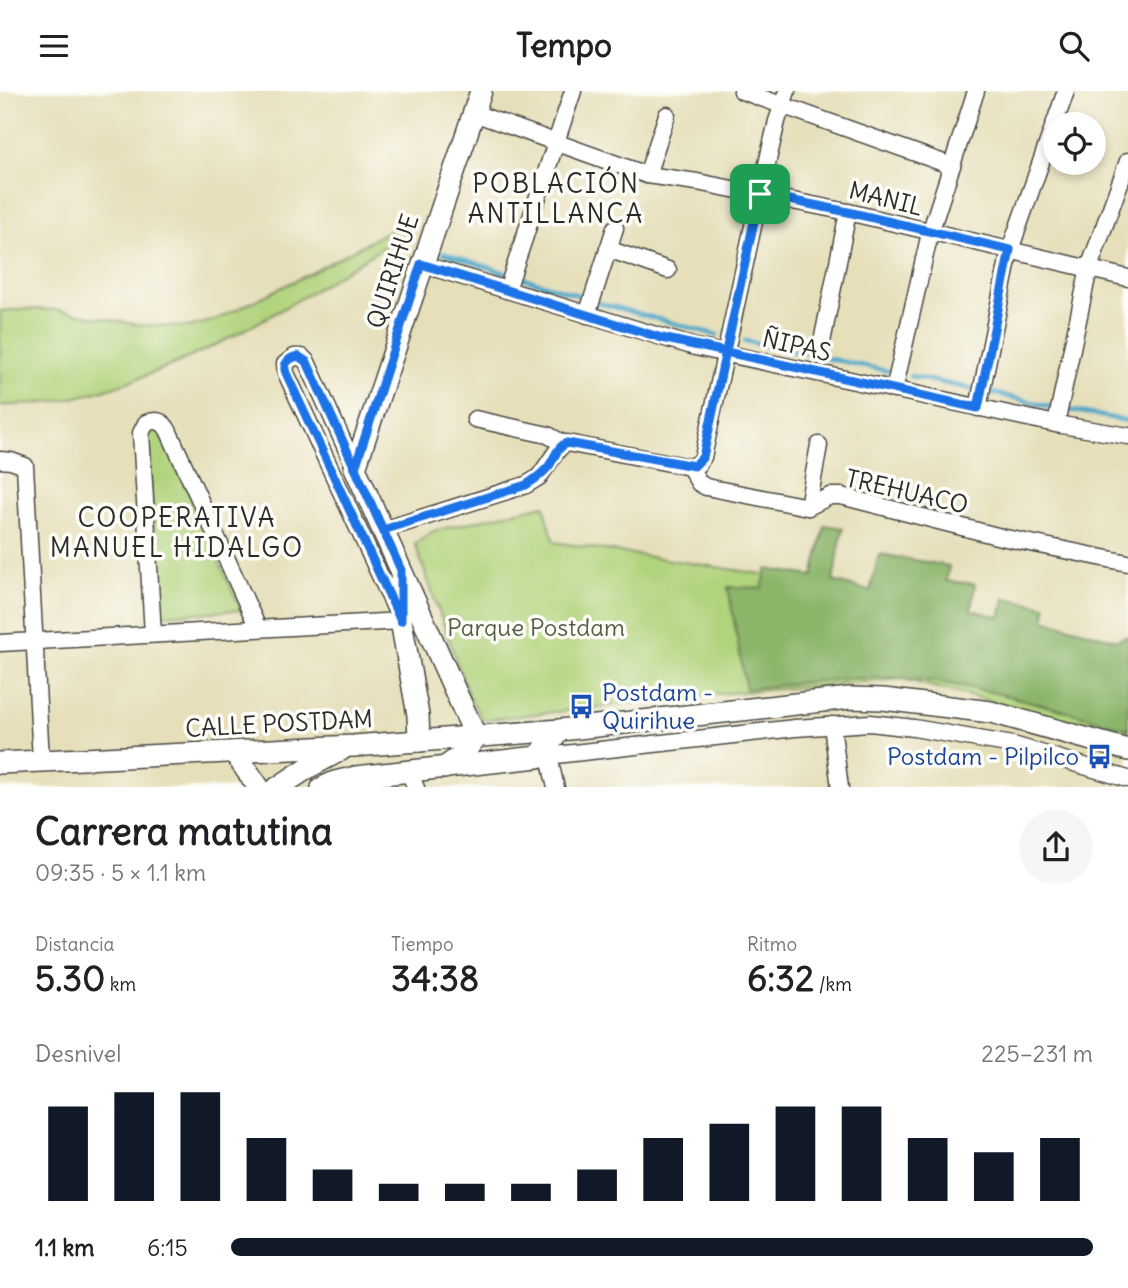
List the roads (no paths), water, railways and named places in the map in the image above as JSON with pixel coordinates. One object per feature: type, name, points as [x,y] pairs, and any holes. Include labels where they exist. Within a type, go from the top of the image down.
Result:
[{"type":"street","name":"QUIRIHUE","points":[[355,468],[481,91]]},
{"type":"street","points":[[508,290],[573,91]]},
{"type":"street","points":[[742,91],[785,98],[951,166]]},
{"type":"street","points":[[894,390],[930,233],[976,91]]},
{"type":"street","points":[[978,408],[1010,250],[1066,91]]},
{"type":"street","points":[[690,467],[698,464],[703,457],[760,194],[785,98]]},
{"type":"street","name":"MANIL","points":[[474,113],[647,176],[697,182],[848,212],[1128,278]]},
{"type":"street","points":[[647,176],[667,115]]},
{"type":"street","points":[[1056,424],[1089,268],[1128,161]]},
{"type":"street","points":[[822,342],[848,212]]},
{"type":"street","points":[[587,315],[615,228]]},
{"type":"street","points":[[608,249],[668,269]]},
{"type":"street","name":"ÑIPAS","points":[[421,264],[662,338],[978,408],[1128,436]]},
{"type":"street","points":[[401,621],[285,370],[285,364],[298,356],[305,359],[476,737],[461,755],[444,768]]},
{"type":"street","name":"TREHUACO","points":[[475,419],[548,435],[564,444],[571,442],[690,467],[699,483],[706,487],[808,507],[836,495],[1001,537],[1128,563]]},
{"type":"street","points":[[153,634],[141,433],[146,423],[155,420],[163,423],[168,430],[258,628]]},
{"type":"street","points":[[383,530],[526,485],[539,477],[564,444]]},
{"type":"street","points":[[808,507],[819,445]]},
{"type":"street","points":[[0,460],[25,466],[41,761]]},
{"type":"street","points":[[401,570],[401,621],[418,715],[419,741]]},
{"type":"street","points":[[0,643],[401,621]]},
{"type":"street","name":"CALLE POSTDAM","points":[[0,763],[354,746],[476,737],[560,730],[825,699],[859,698],[896,700],[1005,715],[1128,750]]},
{"type":"street","points":[[832,725],[840,787]]},
{"type":"street","points":[[322,787],[345,778],[413,780],[444,768],[832,725],[892,725],[971,736],[1059,757],[1128,779]]},
{"type":"street","points":[[543,757],[560,730]]},
{"type":"street","points":[[277,787],[324,758],[354,746]]},
{"type":"street","points":[[234,752],[259,787]]},
{"type":"street","points":[[543,757],[556,787]]},
{"type":"waterway","points":[[444,253],[506,273]]},
{"type":"waterway","points":[[520,277],[584,297]]},
{"type":"waterway","points":[[599,303],[717,335]]},
{"type":"waterway","points":[[745,341],[888,371]]},
{"type":"waterway","points":[[910,376],[972,389]]},
{"type":"waterway","points":[[989,392],[1052,407]]},
{"type":"waterway","points":[[1069,410],[1128,421]]},
{"type":"place","name":"Postdam - Quirihue","points":[[582,706]]},
{"type":"place","name":"Postdam - Pilpilco","points":[[1099,756]]},
{"type":"district","name":"POBLACIÓN ANTILLANCA","points":[[556,198]]},
{"type":"district","name":"COOPERATIVA MANUEL HIDALGO","points":[[177,532]]},
{"type":"park label","name":"Parque Postdam","points":[[536,627]]}]
